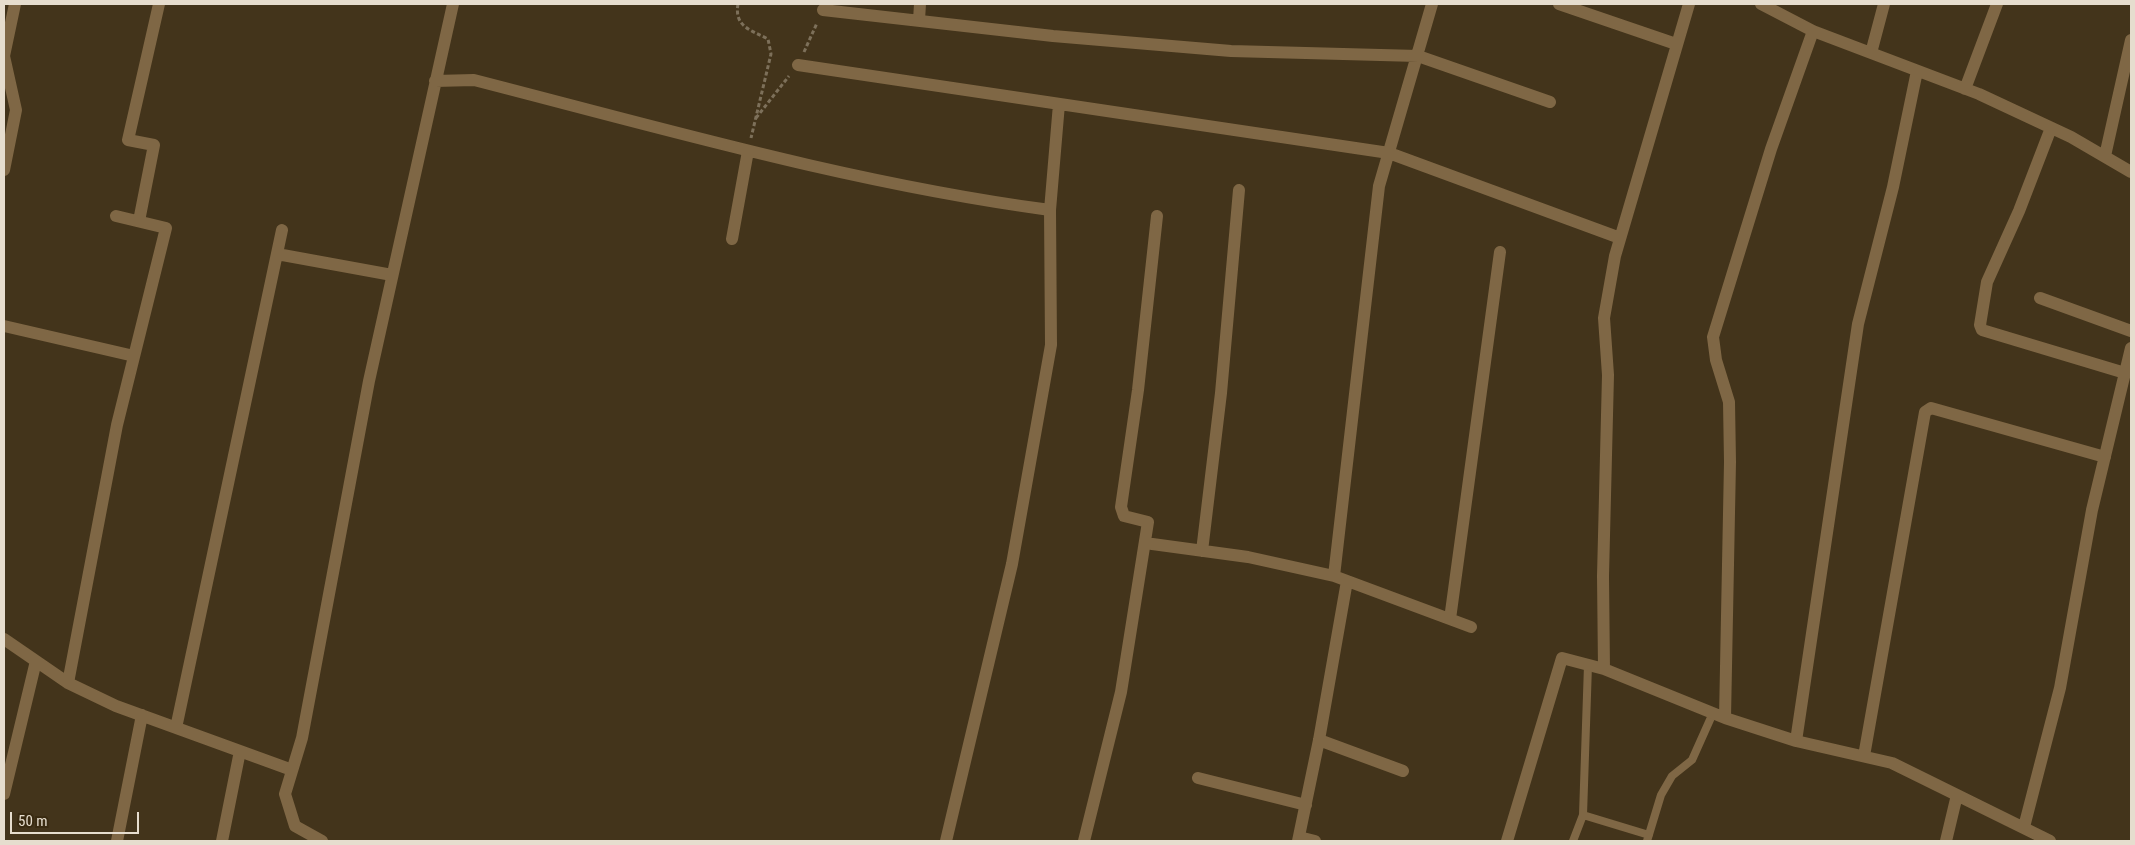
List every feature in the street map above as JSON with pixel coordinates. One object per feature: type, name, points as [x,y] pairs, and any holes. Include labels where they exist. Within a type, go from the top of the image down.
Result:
[{"type":"street","points":[[4,170],[16,110],[4,56],[15,4]]},
{"type":"street","points":[[139,221],[154,145],[128,140],[159,4]]},
{"type":"street","points":[[322,841],[295,826],[285,794],[302,738],[369,381],[453,4]]},
{"type":"street","points":[[919,20],[920,4]]},
{"type":"street","points":[[1334,576],[1379,186],[1432,4]]},
{"type":"street","points":[[1559,4],[1676,44]]},
{"type":"street","points":[[1604,669],[1603,576],[1608,375],[1604,318],[1620,238],[1688,4]]},
{"type":"street","points":[[1761,4],[1814,31],[1965,89],[2051,128],[2131,172]]},
{"type":"street","points":[[1871,52],[1884,4]]},
{"type":"street","points":[[1965,89],[1997,4]]},
{"type":"street","points":[[823,10],[1053,36],[1231,51],[1418,56],[1550,102]]},
{"type":"street","points":[[1719,716],[1730,472],[1729,402],[1716,360],[1713,337],[1771,149],[1814,31]]},
{"type":"street","points":[[2105,156],[2131,40]]},
{"type":"street","points":[[798,64],[1389,153],[1620,238]]},
{"type":"street","points":[[1796,741],[1858,324],[1893,187],[1917,71]]},
{"type":"street","points":[[435,80],[474,80],[748,151],[976,200],[1050,210]]},
{"type":"street","points":[[946,841],[1012,564],[1051,345],[1050,210],[1059,104]]},
{"type":"street","points":[[2051,128],[2019,211],[1987,282],[1980,325],[1982,330],[2125,373]]},
{"type":"street","points":[[732,239],[748,151]]},
{"type":"street","points":[[1202,550],[1221,393],[1240,190]]},
{"type":"street","points":[[68,683],[117,425],[166,228],[116,216]]},
{"type":"street","points":[[1084,841],[1121,692],[1148,522],[1124,516],[1121,507],[1138,390],[1157,216]]},
{"type":"street","points":[[176,728],[282,230]]},
{"type":"street","points":[[1450,619],[1500,252]]},
{"type":"street","points":[[277,254],[392,275]]},
{"type":"street","points":[[2040,298],[2131,331]]},
{"type":"street","points":[[4,326],[134,356]]},
{"type":"street","points":[[2024,828],[2060,688],[2092,510],[2131,348]]},
{"type":"street","points":[[1864,756],[1925,412],[1931,408],[2105,457]]},
{"type":"street","points":[[1145,542],[1248,557],[1334,576],[1471,627]]},
{"type":"street","points":[[1314,841],[1299,839],[1319,740],[1347,581]]},
{"type":"street","points":[[4,640],[68,683],[116,706],[292,770]]},
{"type":"street","points":[[1507,841],[1562,658],[1604,669],[1719,716],[1796,741],[1892,763],[2050,841]]},
{"type":"street","points":[[4,794],[36,661]]},
{"type":"street","points":[[117,841],[142,715]]},
{"type":"street","points":[[1319,740],[1403,771]]},
{"type":"street","points":[[222,841],[240,751]]},
{"type":"street","points":[[1198,778],[1306,805]]},
{"type":"street","points":[[1946,841],[1957,795]]},
{"type":"lane","points":[[1572,841],[1583,815],[1588,665]]},
{"type":"lane","points":[[1583,815],[1648,838],[1661,795],[1672,776],[1692,760],[1719,716]]},
{"type":"path","points":[[738,4],[736,14],[744,26],[768,39],[771,54],[748,151]]}]
